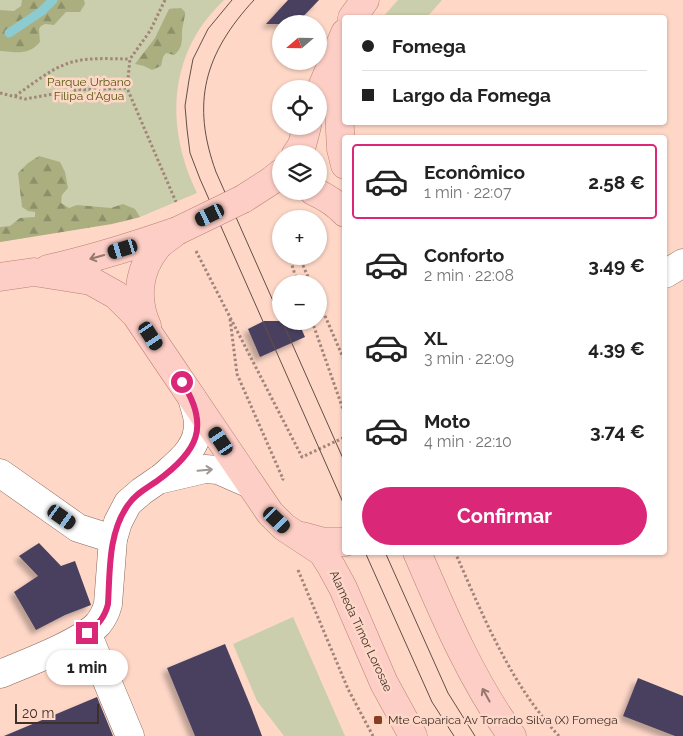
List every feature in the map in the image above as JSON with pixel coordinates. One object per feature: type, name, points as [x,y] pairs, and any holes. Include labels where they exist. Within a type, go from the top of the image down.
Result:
[{"type":"main road","points":[[354,15],[365,0]]},
{"type":"main road","points":[[325,80],[340,44]]},
{"type":"main road","points":[[340,44],[342,153]]},
{"type":"main road","points":[[0,277],[34,272],[91,259],[177,231],[243,199],[272,180]]},
{"type":"main road","points":[[243,199],[272,190]]},
{"type":"main road","points":[[327,198],[342,210]]},
{"type":"main road","points":[[151,336],[143,318],[140,304],[140,282],[146,264],[158,246],[177,231]]},
{"type":"main road","points":[[34,272],[91,281],[116,295],[136,315],[151,336]]},
{"type":"main road","name":"Alameda Timor Lorosae","points":[[151,336],[270,513],[284,527],[322,552],[332,566],[384,683],[413,736]]},
{"type":"main road","points":[[298,536],[324,542],[342,542]]},
{"type":"main road","points":[[417,555],[458,644],[497,715],[512,736]]},
{"type":"street","points":[[667,273],[683,263]]},
{"type":"street","points":[[0,674],[87,633],[97,626],[106,614],[113,539],[118,522],[128,504],[188,454],[195,441],[198,422],[192,398]]},
{"type":"street","points":[[158,480],[205,469],[218,470],[250,484]]},
{"type":"street","points":[[0,472],[78,528],[113,539]]},
{"type":"street","points":[[87,633],[130,736]]},
{"type":"path","points":[[14,97],[54,70],[73,62],[130,58]]},
{"type":"path","points":[[0,92],[25,99],[76,90],[127,88]]},
{"type":"path","points":[[229,316],[238,374],[272,453]]},
{"type":"path","points":[[327,320],[342,355]]},
{"type":"path","points":[[315,330],[342,406]]},
{"type":"path","points":[[302,457],[342,438]]},
{"type":"path","points":[[456,555],[481,612],[518,680],[549,725],[559,736]]},
{"type":"path","points":[[295,562],[348,689],[372,736]]},
{"type":"green space","name":"Parque Urbano Filipa d'Água","points":[[0,0],[224,0],[203,24],[187,52],[177,92],[176,113],[182,154],[197,193],[126,221],[0,242]]},
{"type":"green space","points":[[22,0],[84,0],[85,4],[80,12],[66,12],[54,25],[45,24],[41,26],[39,29],[40,42],[31,49],[22,52],[0,51],[0,10],[14,11],[21,6]]},
{"type":"green space","points":[[398,0],[442,0],[429,15],[385,15]]},
{"type":"green space","points":[[181,8],[185,14],[182,42],[179,50],[174,55],[166,53],[161,66],[152,70],[135,64],[155,38],[169,9]]},
{"type":"green space","points":[[39,156],[60,162],[65,172],[68,188],[62,195],[61,203],[69,208],[77,205],[111,208],[123,204],[135,209],[140,217],[112,224],[0,242],[0,227],[10,226],[20,218],[35,217],[35,212],[28,211],[22,207],[18,173]]},
{"type":"green space","points":[[293,617],[345,736],[284,736],[257,701],[233,644]]},
{"type":"building","points":[[288,0],[319,0],[305,15],[274,15]]},
{"type":"building","points":[[272,17],[272,24],[266,24]]},
{"type":"building","points":[[264,321],[272,321],[272,330],[302,330],[305,337],[260,357],[248,329]]},
{"type":"building","points":[[39,543],[61,566],[75,561],[91,605],[65,615],[36,630],[14,592],[38,576],[19,556]]},
{"type":"building","points":[[225,644],[262,736],[195,736],[167,668]]},
{"type":"building","points":[[638,678],[683,696],[683,736],[675,736],[623,716]]},
{"type":"building","points":[[97,697],[113,736],[4,736]]},
{"type":"waterway","points":[[9,33],[42,11],[53,0]]},
{"type":"tram line","points":[[232,0],[208,29],[193,59],[185,106],[190,153],[342,500]]},
{"type":"tram line","points":[[254,0],[223,40],[213,60],[207,80],[204,101],[204,124],[208,147],[216,172],[272,299]]},
{"type":"tram line","points":[[286,330],[342,456]]},
{"type":"tram line","points":[[366,555],[432,702],[454,736]]},
{"type":"tram line","points":[[386,555],[448,693],[475,736]]},
{"type":"place","name":"Mte Caparica Av Torrado Silva (X) Fomega","points":[[378,720]]},
{"type":"route","points":[[87,633],[97,626],[106,614],[113,539],[118,522],[128,504],[188,454],[195,441],[198,422],[192,398],[182,382]]}]
